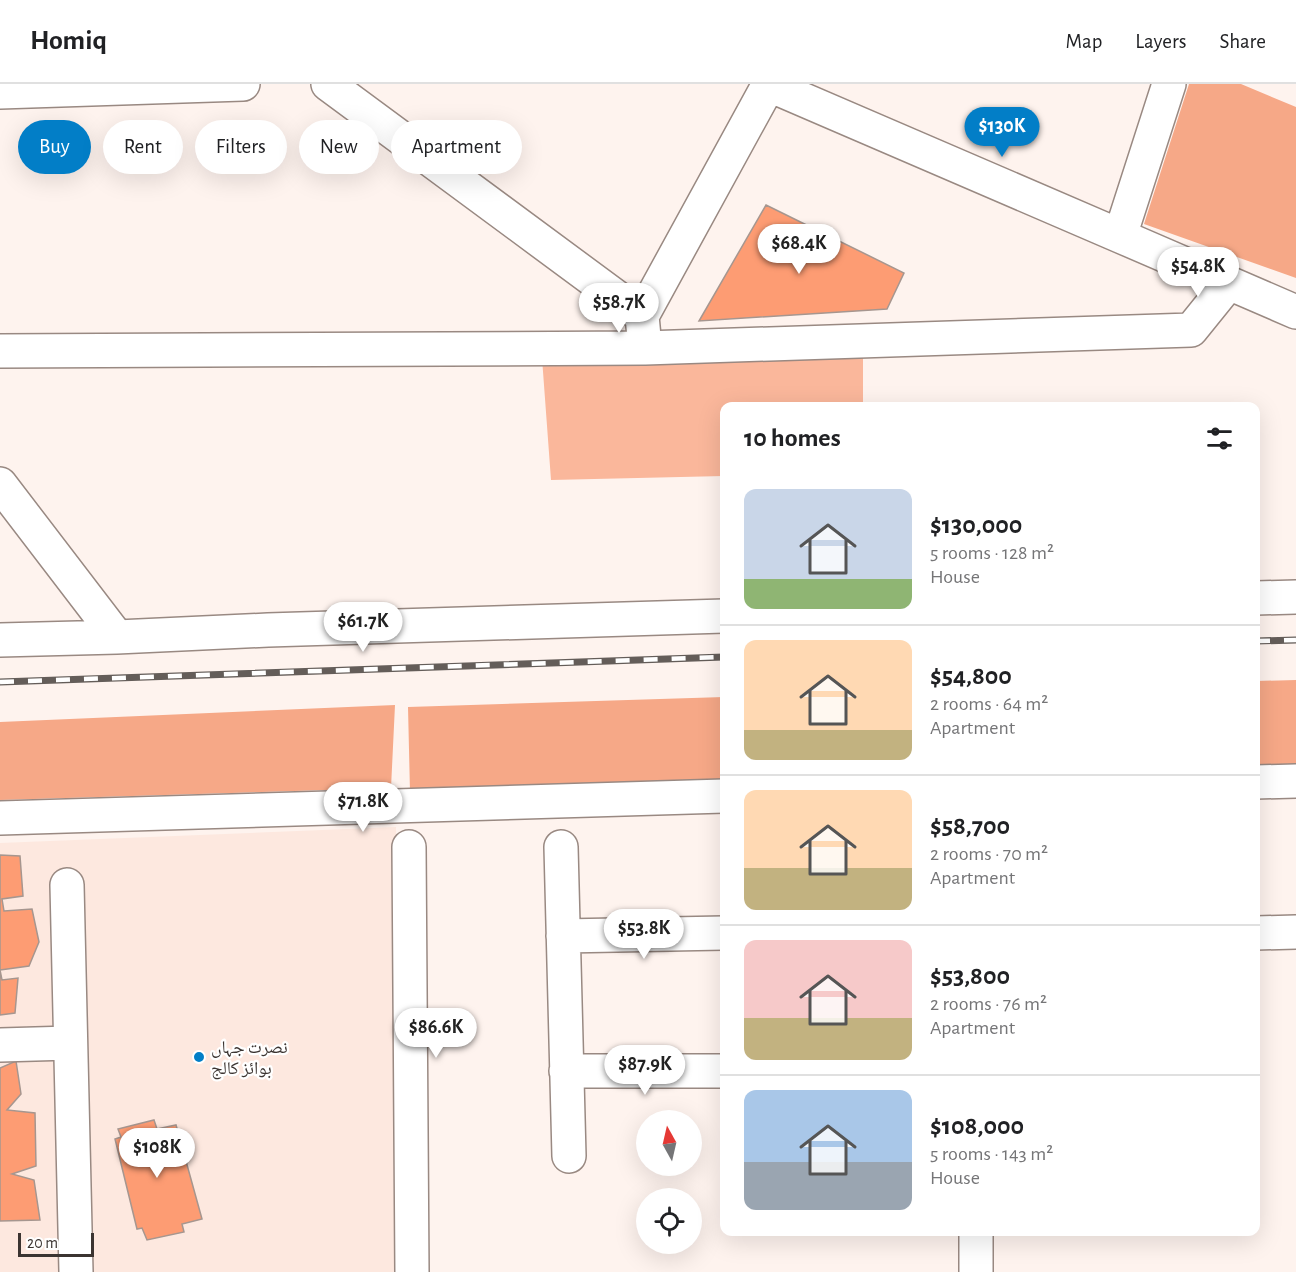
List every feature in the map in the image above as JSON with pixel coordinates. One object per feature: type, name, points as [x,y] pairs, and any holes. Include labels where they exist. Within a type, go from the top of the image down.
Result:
[{"type":"street","points":[[0,92],[243,84]]},
{"type":"street","points":[[328,84],[642,316]]},
{"type":"street","points":[[645,348],[642,316],[768,84],[1296,312]]},
{"type":"street","points":[[1120,236],[1169,84]]},
{"type":"street","points":[[0,351],[645,348],[1191,330],[1229,283]]},
{"type":"street","points":[[3,491],[117,637]]},
{"type":"street","points":[[1260,598],[1296,597]]},
{"type":"street","points":[[0,640],[720,616]]},
{"type":"street","points":[[1260,782],[1296,781]]},
{"type":"street","points":[[0,818],[720,796]]},
{"type":"street","points":[[409,847],[412,1272]]},
{"type":"street","points":[[561,847],[569,1156]]},
{"type":"street","points":[[67,885],[76,1272]]},
{"type":"street","points":[[1260,933],[1296,932]]},
{"type":"street","points":[[563,936],[720,933]]},
{"type":"street","points":[[0,1045],[70,1043]]},
{"type":"street","points":[[566,1071],[720,1071]]},
{"type":"street","points":[[976,1236],[976,1272]]},
{"type":"shaded area","points":[[1189,84],[1241,84],[1296,107],[1296,278],[1144,224]]},
{"type":"shaded area","points":[[863,350],[863,402],[720,402],[720,476],[551,480],[542,358]]},
{"type":"shaded area","points":[[1296,680],[1296,764],[1260,766],[1260,681]]},
{"type":"shaded area","points":[[720,697],[720,785],[410,792],[408,707]]},
{"type":"shaded area","points":[[395,705],[391,788],[0,800],[0,722]]},
{"type":"shaded area","name":"نصرت جہاں بوائز کالج","points":[[396,827],[400,1272],[0,1272],[0,843]]},
{"type":"building","points":[[766,205],[904,273],[887,309],[699,321]]},
{"type":"building","points":[[0,855],[20,856],[23,896],[2,899],[4,911],[32,909],[39,942],[29,966],[0,970]]},
{"type":"building","points":[[0,970],[2,980],[18,978],[15,1013],[0,1015]]},
{"type":"building","points":[[16,1061],[21,1094],[7,1110],[35,1113],[36,1166],[12,1174],[34,1180],[40,1220],[0,1221],[0,1068]]},
{"type":"building","points":[[154,1120],[157,1129],[176,1125],[202,1219],[182,1224],[184,1232],[147,1240],[142,1228],[137,1229],[115,1139],[121,1137],[118,1129]]},
{"type":"railway","points":[[1260,641],[1296,640]]},
{"type":"railway","points":[[0,682],[720,657]]},
{"type":"place","name":"نصرت جہاں بوائز کالج","points":[[199,1057]]}]
